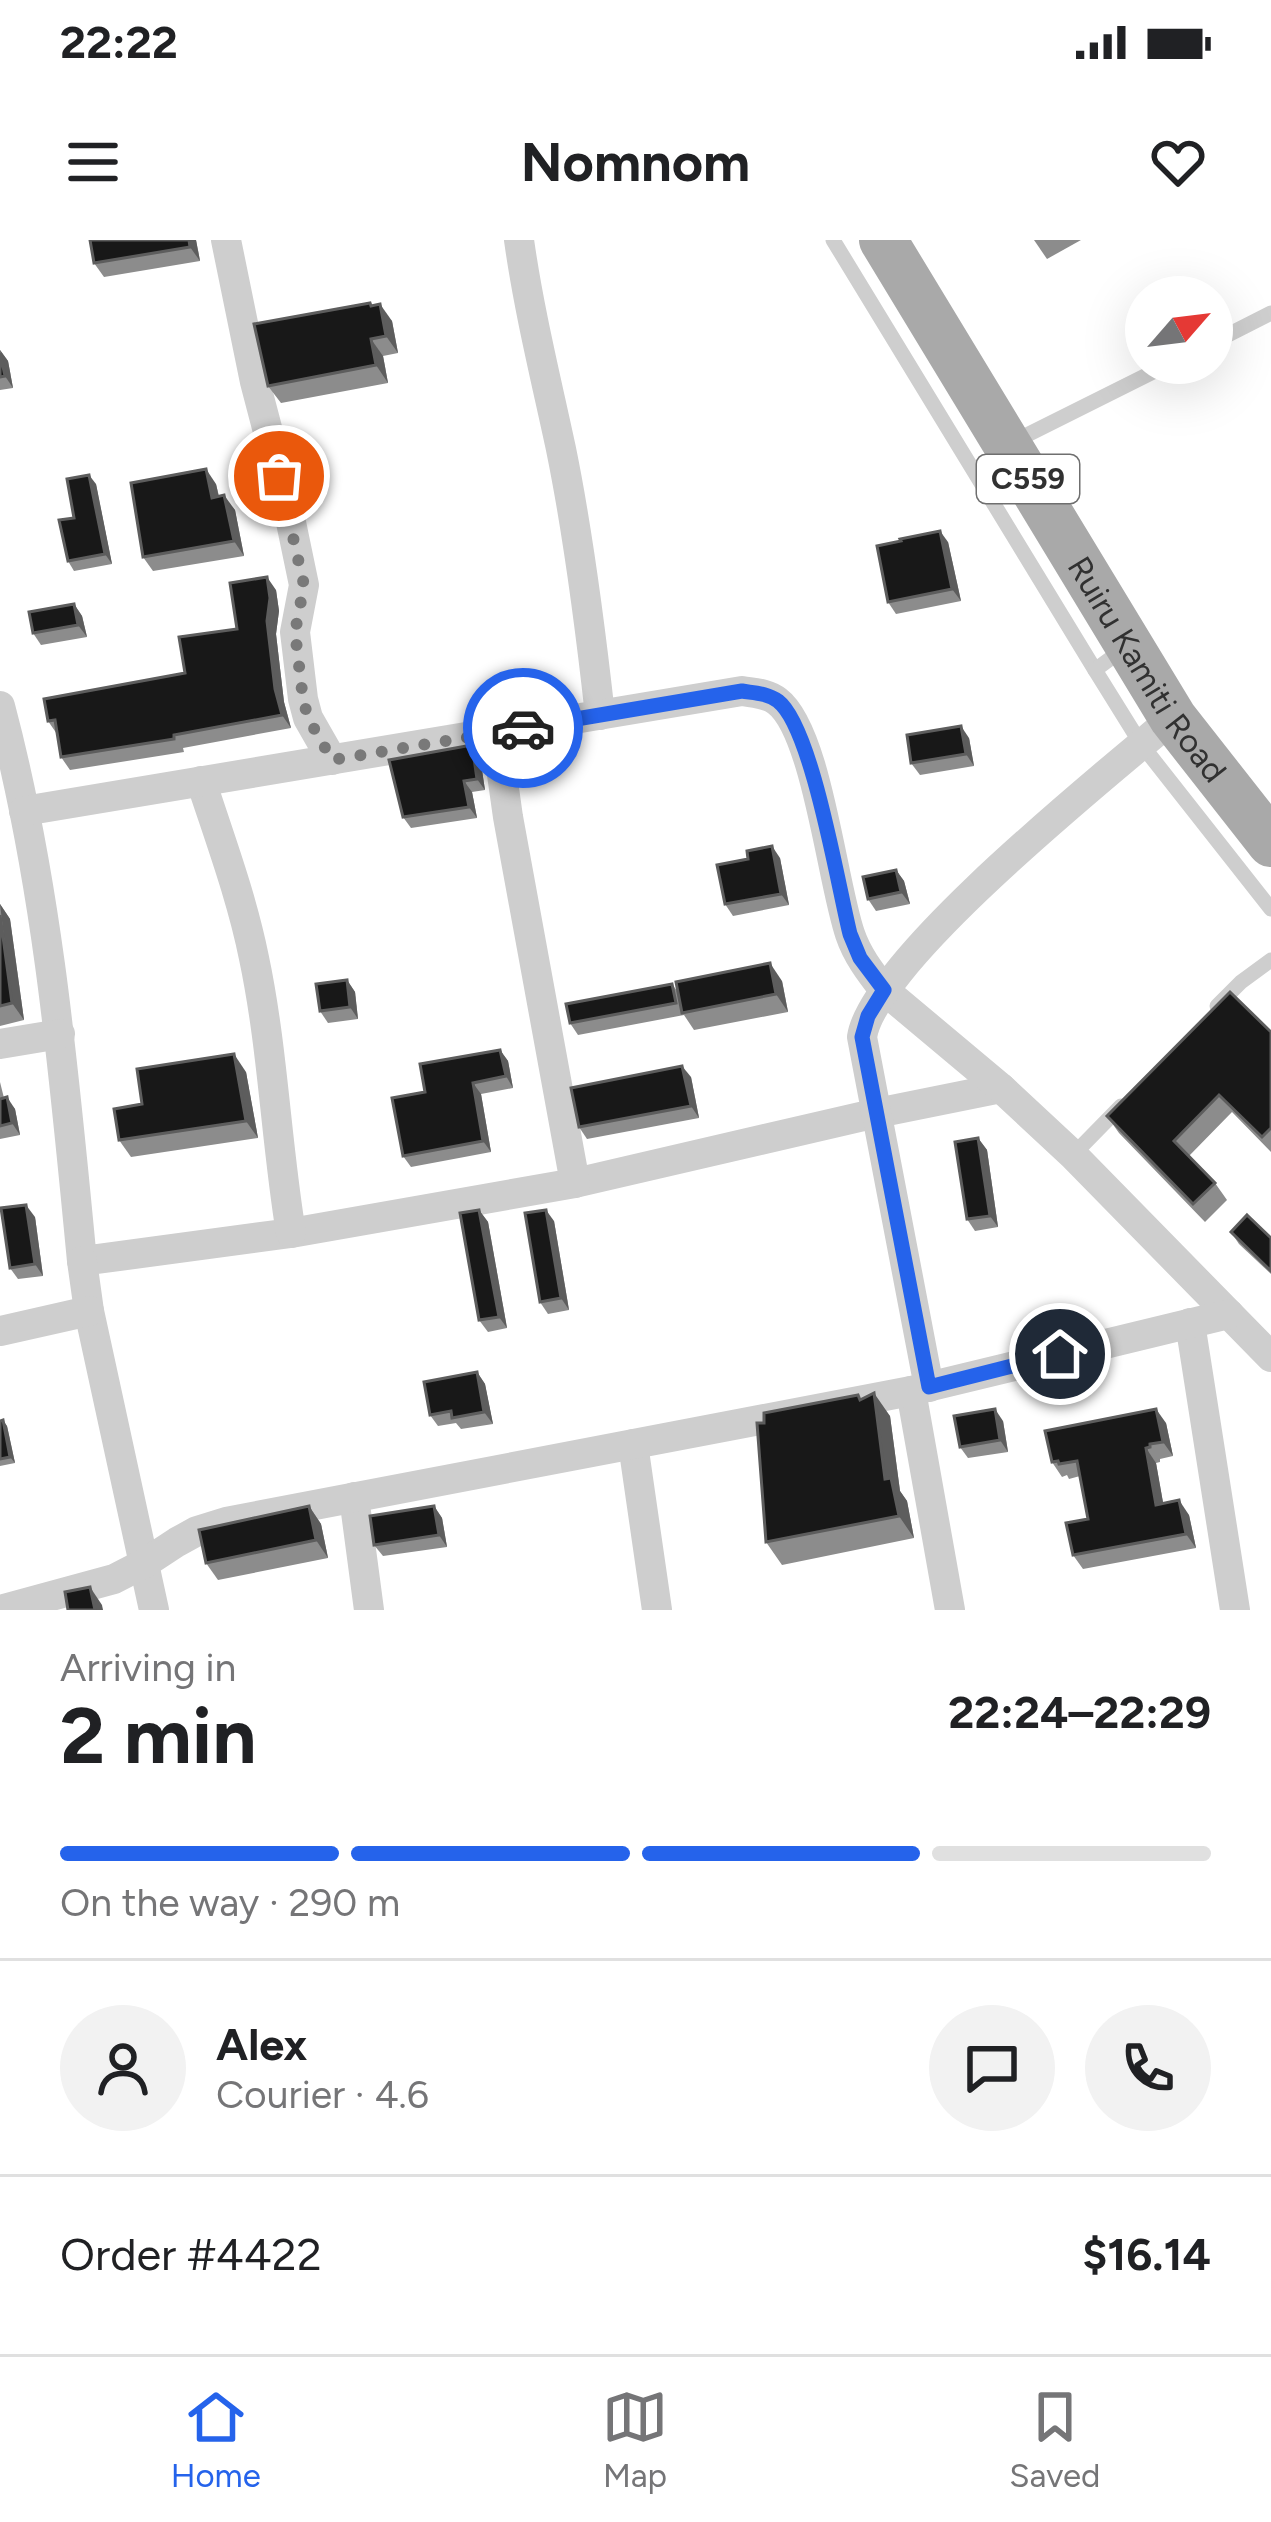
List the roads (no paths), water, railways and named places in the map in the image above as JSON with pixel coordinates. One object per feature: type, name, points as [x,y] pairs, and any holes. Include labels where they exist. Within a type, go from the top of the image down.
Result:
[{"type":"main road","name":"Ruiru Kamiti Road","points":[[883,240],[1007,445],[1112,658],[1157,731],[1271,843]]},
{"type":"street","points":[[226,240],[304,585],[295,632],[303,699],[308,718],[332,760]]},
{"type":"street","points":[[519,240],[585,580],[600,715]]},
{"type":"street","points":[[24,811],[742,691],[767,695],[797,728],[808,756],[850,934],[860,958],[884,990],[1073,1155],[1271,1358]]},
{"type":"street","points":[[0,706],[6,751],[24,811],[60,1034],[88,1310],[154,1610]]},
{"type":"street","points":[[950,1610],[920,1389],[862,1037],[884,990],[920,947],[992,875],[1157,731]]},
{"type":"street","points":[[496,732],[575,1183]]},
{"type":"street","points":[[201,781],[254,959],[291,1233]]},
{"type":"street","points":[[0,1044],[60,1034]]},
{"type":"street","points":[[82,1261],[291,1233],[575,1183],[1001,1088]]},
{"type":"street","points":[[0,1331],[88,1310]]},
{"type":"street","points":[[0,1610],[113,1580],[197,1531],[226,1522],[920,1389],[1229,1314]]},
{"type":"street","points":[[1190,1323],[1235,1610]]},
{"type":"street","points":[[633,1444],[658,1610]]},
{"type":"street","points":[[354,1497],[369,1610]]},
{"type":"lane","points":[[833,240],[1112,658]]},
{"type":"lane","points":[[1233,333],[1271,314]]},
{"type":"lane","points":[[1007,445],[1130,384]]},
{"type":"lane","points":[[1157,731],[1271,909]]},
{"type":"lane","points":[[1210,1013],[1240,982],[1271,960]]},
{"type":"lane","points":[[1073,1155],[1134,1092]]}]
